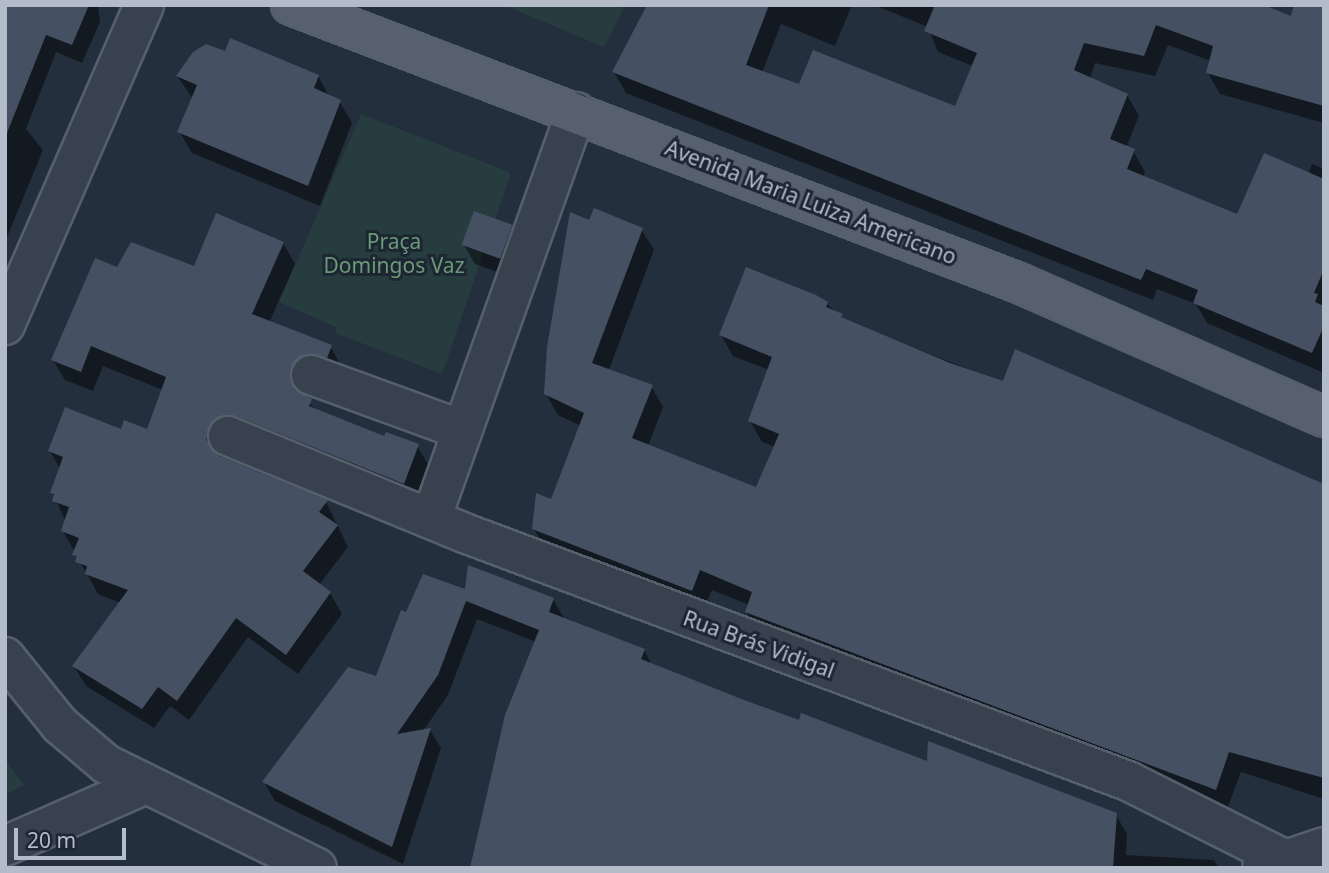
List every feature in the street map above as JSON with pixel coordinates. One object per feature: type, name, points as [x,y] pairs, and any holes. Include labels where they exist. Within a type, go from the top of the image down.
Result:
[{"type":"main road","name":"Avenida Maria Luiza Americano","points":[[291,5],[1019,283],[1324,417]]},
{"type":"street","points":[[5,325],[144,5]]},
{"type":"street","points":[[431,519],[576,112]]},
{"type":"street","points":[[311,375],[462,430]]},
{"type":"street","name":"Rua Brás Vidigal","points":[[228,436],[431,519],[1128,781],[1274,864]]},
{"type":"street","points":[[5,657],[60,726],[106,764],[260,855],[317,868]]},
{"type":"street","points":[[5,846],[144,785]]},
{"type":"street","points":[[1274,864],[1324,847]]},
{"type":"green space","points":[[504,5],[625,5],[604,47]]},
{"type":"green space","name":"Praça Domingos Vaz","points":[[361,114],[511,173],[442,374],[335,333],[336,327],[279,302]]},
{"type":"green space","points":[[5,760],[24,785],[5,795]]},
{"type":"building","points":[[5,5],[89,5],[72,45],[46,35],[7,133]]},
{"type":"building","points":[[647,5],[769,5],[746,65],[799,84],[813,50],[955,106],[977,53],[924,31],[935,5],[1264,5],[1291,16],[1294,5],[1324,5],[1324,106],[1206,73],[1213,46],[1156,25],[1144,56],[1084,43],[1074,70],[1128,94],[1110,139],[1135,149],[1127,169],[1237,214],[1264,153],[1324,179],[1324,269],[1314,293],[1318,294],[1315,302],[1324,306],[1324,326],[1312,353],[1193,303],[1198,290],[1146,269],[1141,280],[612,72]]},
{"type":"building","points":[[230,38],[319,75],[314,88],[341,100],[308,186],[177,132],[197,85],[176,76],[193,52],[206,44],[225,51]]},
{"type":"building","points":[[594,208],[643,228],[592,363],[653,385],[632,438],[756,487],[779,434],[748,421],[772,357],[719,335],[746,267],[816,295],[828,302],[826,307],[843,314],[841,317],[950,363],[1003,381],[1015,349],[1324,484],[1324,778],[1229,752],[1216,790],[745,612],[752,592],[700,570],[692,591],[532,529],[536,493],[551,499],[584,413],[544,394],[547,347],[570,212],[589,220]]},
{"type":"building","points":[[474,211],[513,225],[500,259],[462,245]]},
{"type":"building","points":[[216,213],[284,242],[252,314],[332,345],[327,358],[307,354],[291,367],[290,379],[295,390],[312,399],[309,406],[384,436],[386,432],[419,444],[404,484],[236,416],[214,419],[206,440],[219,456],[328,500],[319,512],[338,525],[303,571],[331,592],[286,655],[236,618],[177,701],[158,687],[142,709],[72,666],[128,590],[85,574],[87,566],[75,562],[77,556],[72,555],[79,538],[61,531],[69,507],[52,501],[54,494],[50,493],[63,457],[48,451],[65,407],[121,429],[124,420],[147,429],[166,377],[91,346],[81,372],[51,360],[95,258],[117,267],[131,242],[194,266]]},
{"type":"building","points":[[468,565],[554,598],[549,612],[645,649],[641,659],[744,700],[799,720],[801,713],[927,761],[928,741],[1117,813],[1113,868],[470,868],[505,715],[539,630],[466,601],[438,675],[397,734],[431,728],[392,847],[262,782],[348,667],[376,676],[401,610],[406,612],[423,574],[465,589]]}]
